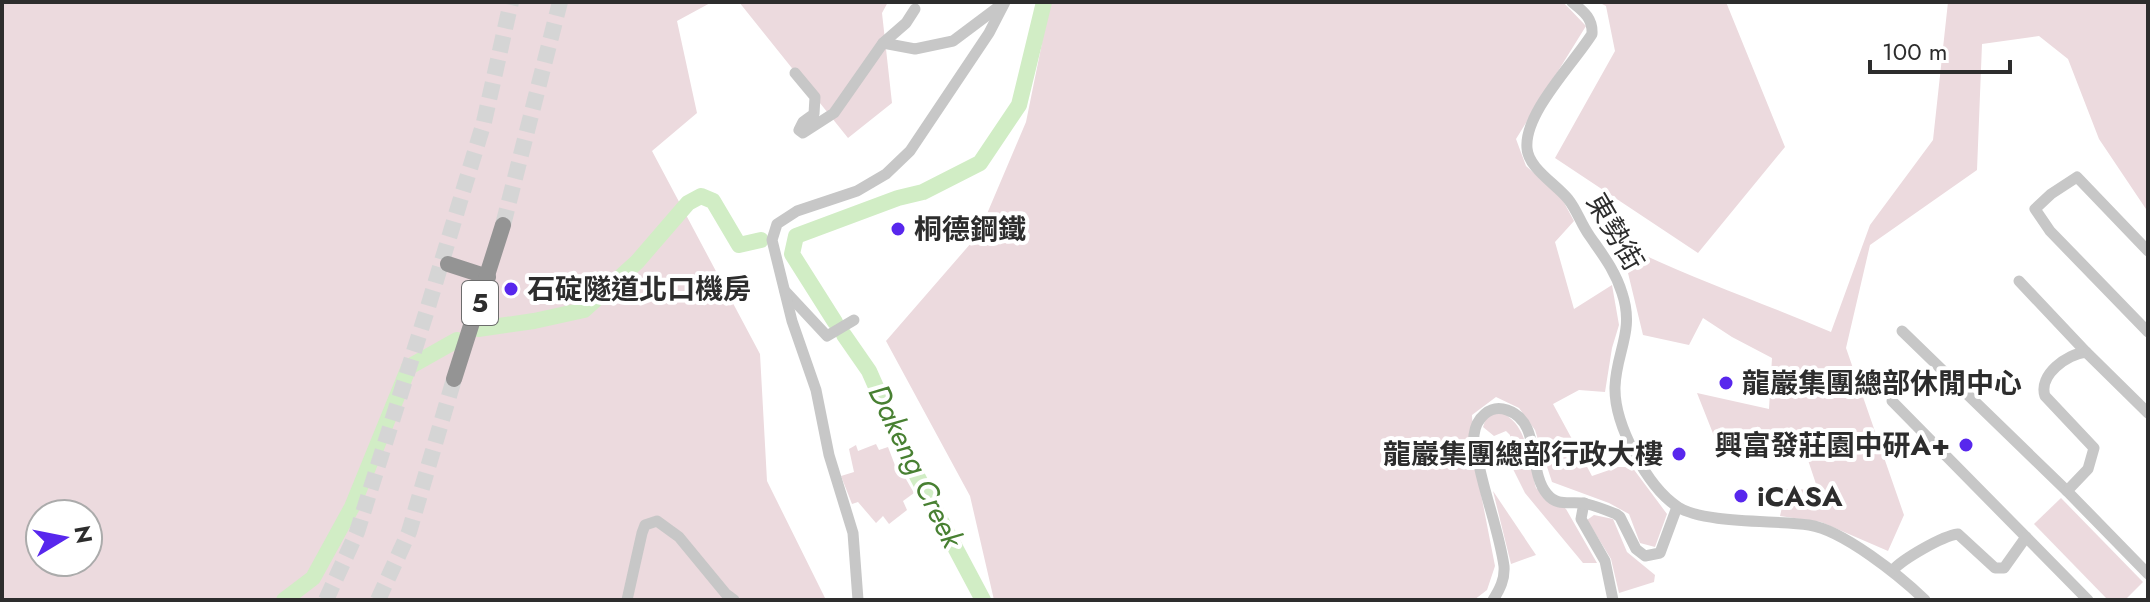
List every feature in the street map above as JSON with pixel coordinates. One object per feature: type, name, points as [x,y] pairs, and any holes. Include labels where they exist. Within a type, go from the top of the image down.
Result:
[{"type":"highway","name":"5","points":[[454,379],[503,225]]},
{"type":"highway","points":[[448,264],[488,277]]},
{"type":"street","points":[[883,43],[915,49],[953,41],[1005,2]]},
{"type":"street","points":[[858,600],[853,533],[829,455],[816,390],[784,290],[772,240],[777,224],[797,211],[857,191],[886,174],[910,151],[989,33],[1005,2]]},
{"type":"street","name":"東勢街","points":[[1572,2],[1587,14],[1592,34],[1534,116],[1527,138],[1527,152],[1534,165],[1570,202],[1616,276],[1628,320],[1617,367],[1616,404],[1638,462],[1649,481],[1677,507]]},
{"type":"street","points":[[795,73],[815,97],[814,114],[800,126],[799,130],[803,133],[834,113],[883,43],[906,23],[915,9]]},
{"type":"street","points":[[2148,251],[2077,177],[2035,209],[2050,231],[2148,332]]},
{"type":"street","points":[[2019,281],[2148,413]]},
{"type":"street","points":[[784,290],[827,336],[854,320]]},
{"type":"street","points":[[1902,331],[2148,574]]},
{"type":"street","points":[[2067,491],[2088,469],[2094,448],[2045,396],[2042,388],[2044,380],[2068,357],[2086,352]]},
{"type":"street","points":[[1892,401],[2088,600]]},
{"type":"street","points":[[1493,600],[1502,586],[1504,568],[1474,435],[1482,415],[1504,408],[1525,423],[1539,478],[1547,495],[1559,503],[1584,503],[1620,517],[1636,549],[1645,556],[1660,553],[1677,507],[1697,514],[1812,525],[1832,533],[1893,570],[1925,600]]},
{"type":"street","points":[[1584,503],[1581,519],[1605,561],[1613,600]]},
{"type":"street","points":[[627,600],[645,525],[657,521],[679,537],[734,600]]},
{"type":"street","points":[[1893,570],[1900,562],[1910,559],[1932,543],[1958,534],[1995,568],[2004,568],[2026,537]]},
{"type":"shaded area","points":[[2,2],[712,2],[677,21],[697,113],[652,151],[760,354],[767,481],[826,600],[2,600]]},
{"type":"shaded area","points":[[739,2],[888,2],[882,13],[892,103],[848,138]]},
{"type":"shaded area","points":[[1044,2],[1563,2],[1586,26],[1516,139],[1526,166],[1561,197],[1574,221],[1555,242],[1574,309],[1612,285],[1619,325],[1605,392],[1579,390],[1553,404],[1592,476],[1618,467],[1632,467],[1667,514],[1655,547],[1640,543],[1629,514],[1609,503],[1552,482],[1535,430],[1519,408],[1496,397],[1472,415],[1474,458],[1495,566],[1487,590],[1474,600],[994,600],[970,496],[886,341],[978,235],[1026,122],[1042,43]]},
{"type":"shaded area","points":[[1598,2],[1726,2],[1785,147],[1698,253],[1555,158],[1615,51],[1606,6]]},
{"type":"shaded area","points":[[1948,2],[2148,2],[2148,212],[2099,139],[2068,59],[2039,36],[1982,44],[1977,170],[1870,245],[1846,348],[1904,515],[1888,551],[1821,522],[1780,516],[1786,489],[1818,490],[1806,454],[1716,441],[1697,393],[1769,409],[1772,358],[1703,318],[1689,345],[1643,335],[1628,273],[1642,254],[1831,332],[1870,225],[1933,140]]},
{"type":"shaded area","points":[[1496,411],[1507,416],[1521,432],[1536,488],[1566,509],[1597,563],[1583,563],[1525,493],[1510,463],[1510,435],[1506,431],[1494,436],[1483,427],[1486,418]]},
{"type":"shaded area","points":[[876,444],[879,450],[888,447],[896,468],[899,467],[914,493],[903,501],[907,510],[889,524],[883,516],[876,523],[858,502],[852,504],[841,476],[854,472],[849,449],[856,445],[858,451]]},
{"type":"shaded area","points":[[1493,491],[1536,555],[1511,564]]},
{"type":"shaded area","points":[[2061,498],[2143,582],[2125,600],[2108,600],[2034,524]]},
{"type":"shaded area","points":[[1594,515],[1613,519],[1627,552],[1655,575],[1654,582],[1619,593],[1611,559],[1587,520]]},
{"type":"waterway","name":"Dakeng Creek","points":[[835,322],[792,254],[796,236],[898,198],[923,192],[980,163],[1019,105],[1044,2]]},
{"type":"waterway","points":[[478,329],[584,310],[637,262],[688,203],[701,196],[713,201],[739,245],[761,240]]},
{"type":"waterway","name":"Dakeng Creek","points":[[844,335],[869,371],[907,457],[983,600]]},
{"type":"waterway","points":[[284,600],[313,578],[352,507],[409,367],[457,340]]},
{"type":"tunnel","points":[[326,600],[357,532],[428,307],[484,122],[511,2]]},
{"type":"tunnel","points":[[503,225],[560,2]]},
{"type":"tunnel","points":[[378,600],[409,532],[454,379]]},
{"type":"place","name":"桐德鋼鐵","points":[[898,229]]},
{"type":"place","name":"石碇隧道北口機房","points":[[511,289]]},
{"type":"place","name":"龍巖集團總部休閒中心","points":[[1726,383]]},
{"type":"place","name":"興富發莊園中研A+","points":[[1966,445]]},
{"type":"place","name":"龍巖集團總部行政大樓","points":[[1679,454]]},
{"type":"place","name":"iCASA","points":[[1741,496]]}]
